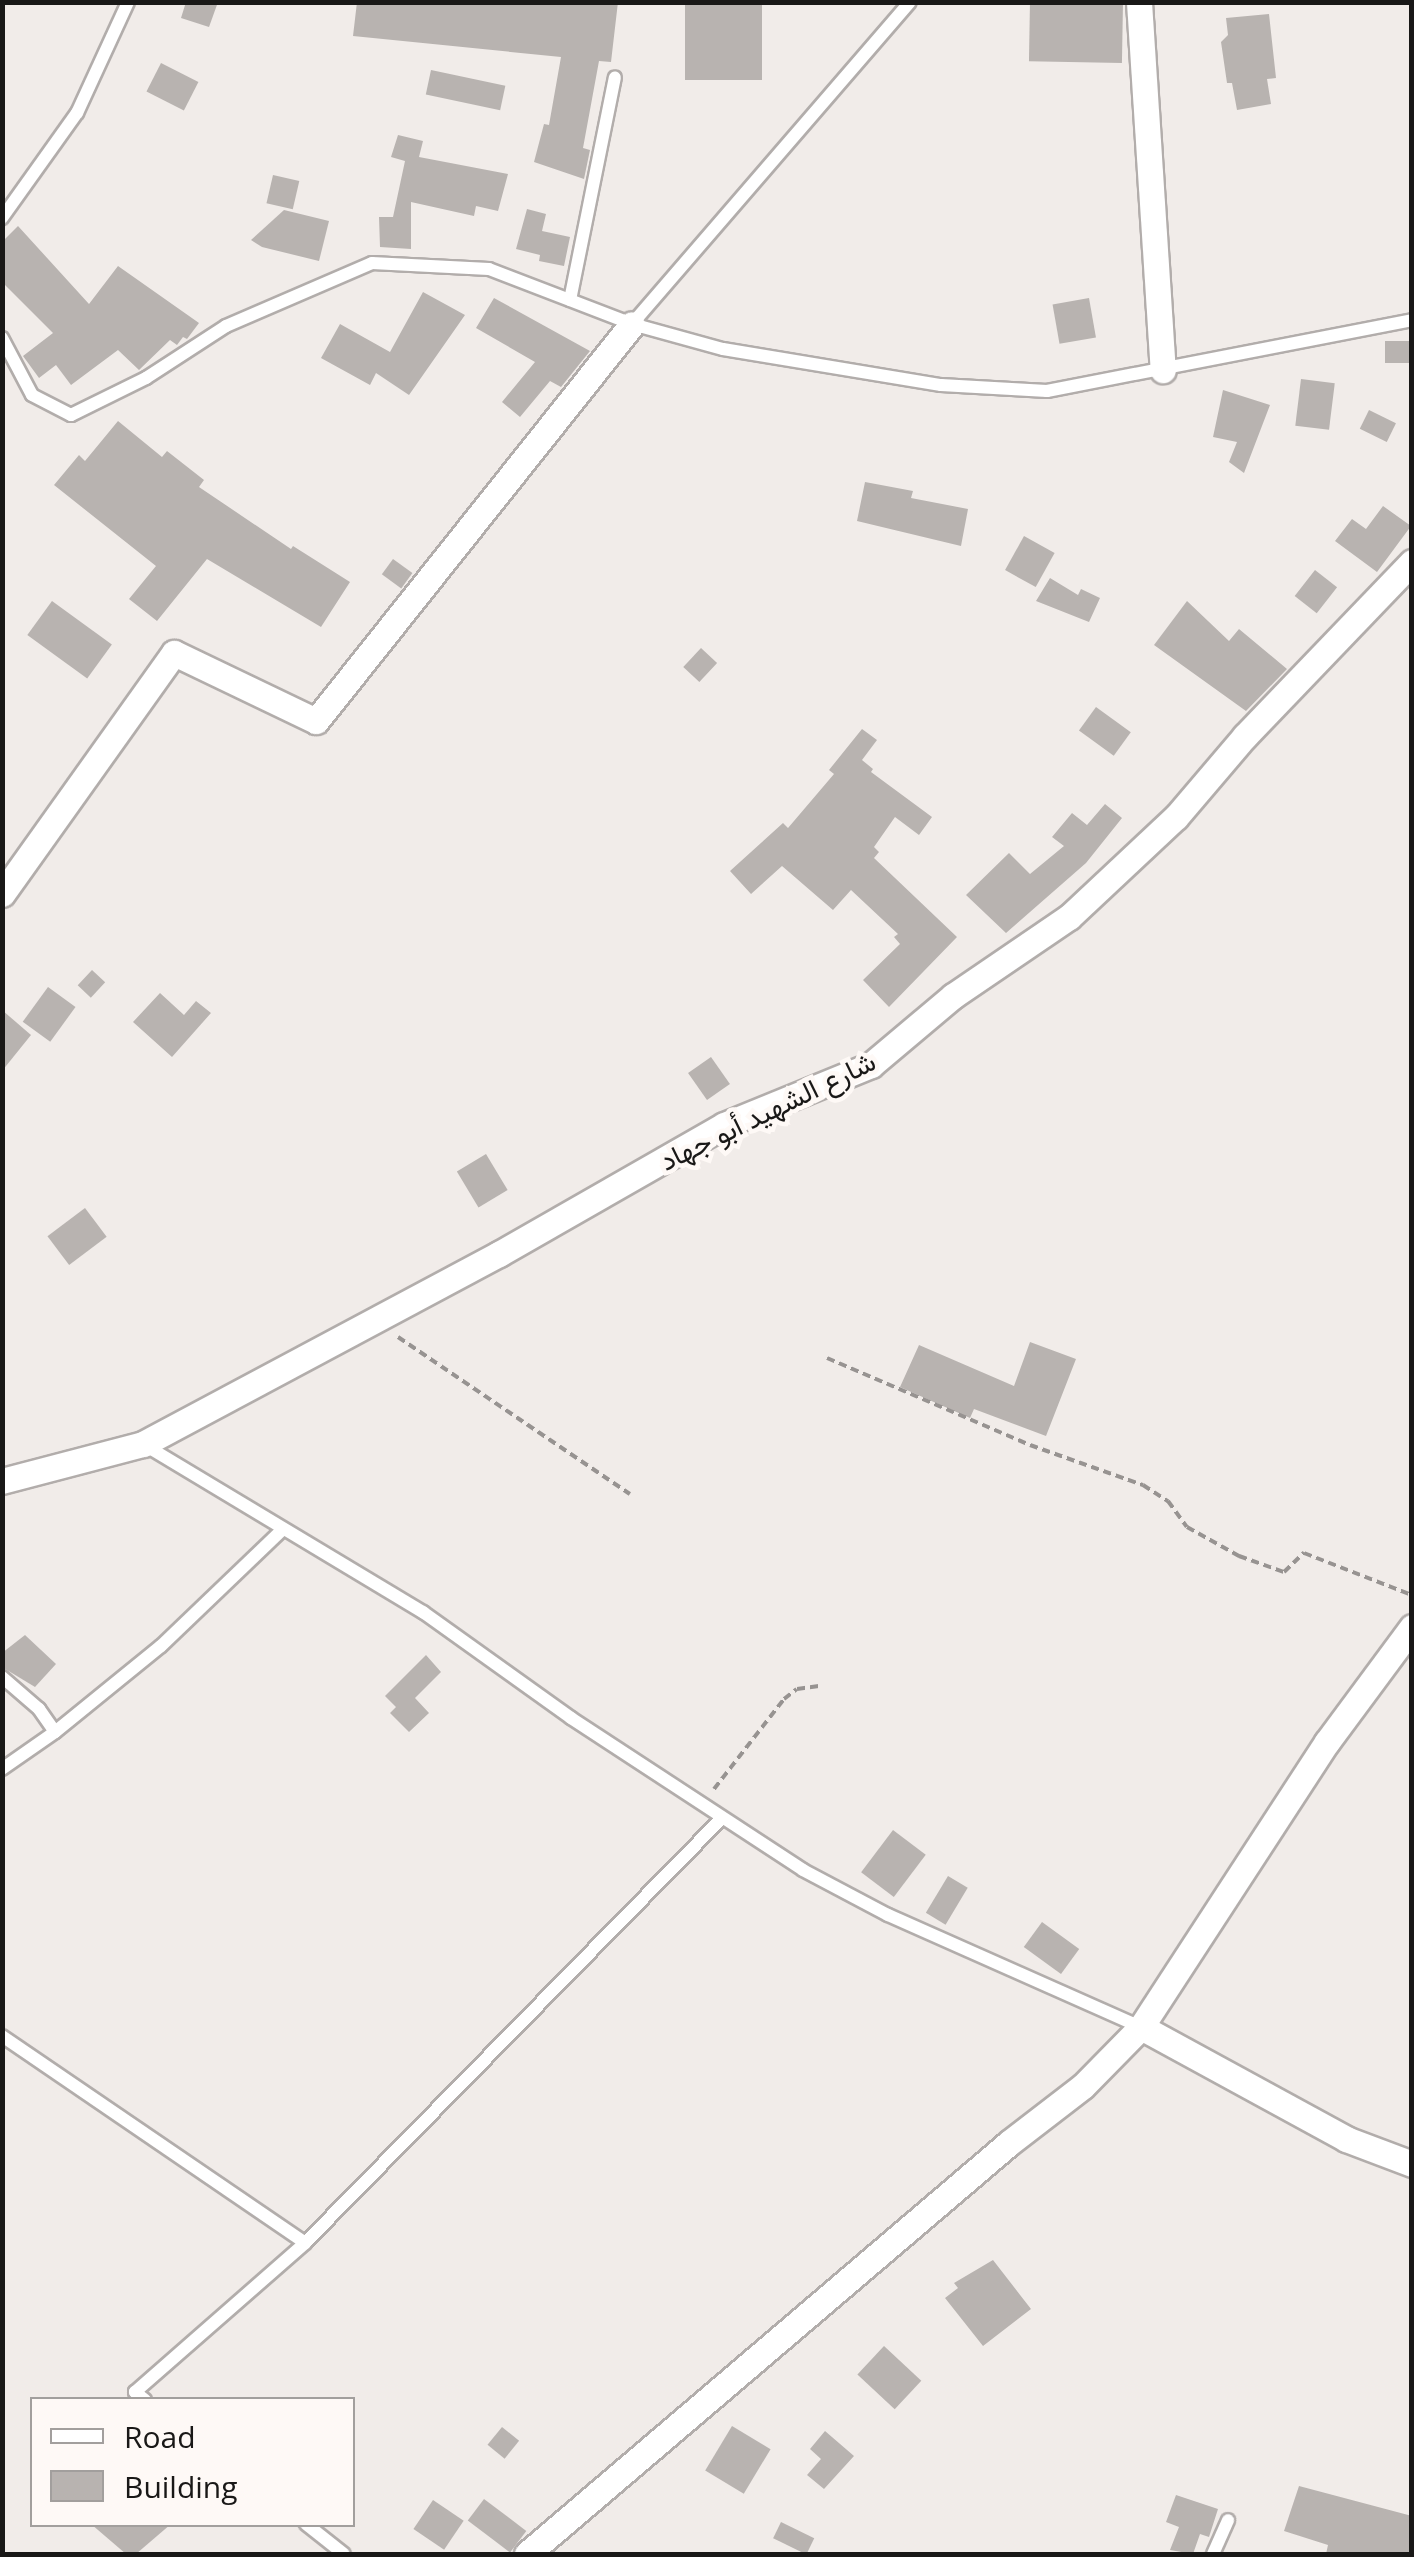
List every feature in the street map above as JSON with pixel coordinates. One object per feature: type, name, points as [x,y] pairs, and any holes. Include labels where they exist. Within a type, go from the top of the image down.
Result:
[{"type":"street","points":[[1139,2],[1162,370]]},
{"type":"street","points":[[2,894],[174,653],[316,722],[632,324]]},
{"type":"street","name":"شارع الشهيد أبو جهاد","points":[[2,1481],[142,1444],[724,1125],[871,1065],[953,996],[1082,905],[1176,817],[1245,736],[1412,562]]},
{"type":"street","points":[[527,2554],[1009,2143],[1083,2086],[1141,2026],[1327,1742],[1412,1626]]},
{"type":"street","points":[[1141,2026],[1346,2139],[1412,2164]]},
{"type":"lane","points":[[2,218],[78,112],[128,2]]},
{"type":"lane","points":[[632,324],[910,2]]},
{"type":"lane","points":[[570,300],[615,77]]},
{"type":"lane","points":[[2,338],[32,395],[72,416],[146,378],[226,326],[372,263],[489,269],[632,324],[723,349],[942,386],[1047,391],[1412,320]]},
{"type":"lane","points":[[142,1444],[423,1612],[803,1870],[888,1915],[1141,2026]]},
{"type":"lane","points":[[2,1769],[162,1646],[282,1530]]},
{"type":"lane","points":[[2,1677],[39,1709],[55,1732]]},
{"type":"lane","points":[[141,2397],[135,2392],[305,2243],[722,1818]]},
{"type":"lane","points":[[2,2036],[305,2243]]},
{"type":"lane","points":[[1213,2554],[1228,2520]]},
{"type":"lane","points":[[310,2527],[344,2554]]},
{"type":"path","points":[[373,1320],[630,1494]]},
{"type":"path","points":[[828,1358],[1030,1445],[1143,1485],[1168,1500],[1187,1527],[1239,1556],[1284,1572],[1304,1553],[1412,1595]]},
{"type":"path","points":[[702,1805],[784,1699],[796,1689],[819,1686]]},
{"type":"building","points":[[186,2],[218,2],[209,27],[181,18]]},
{"type":"building","points":[[357,2],[618,2],[611,62],[599,61],[583,148],[590,150],[584,179],[534,162],[544,124],[549,125],[561,57],[353,36]]},
{"type":"building","points":[[685,2],[762,2],[762,80],[685,80]]},
{"type":"building","points":[[1030,2],[1123,2],[1122,63],[1029,61]]},
{"type":"building","points":[[1269,14],[1276,78],[1267,79],[1271,104],[1237,110],[1232,83],[1227,83],[1221,42],[1228,35],[1226,18]]},
{"type":"building","points":[[161,63],[198,82],[184,111],[146,92]]},
{"type":"building","points":[[431,70],[505,86],[500,110],[426,94]]},
{"type":"building","points":[[398,135],[423,141],[419,157],[508,174],[498,211],[476,206],[474,216],[411,202],[411,249],[380,247],[379,217],[393,217],[405,161],[391,157]]},
{"type":"building","points":[[273,175],[299,181],[293,209],[266,203]]},
{"type":"building","points":[[527,209],[546,214],[542,231],[570,237],[564,266],[539,261],[540,255],[516,249]]},
{"type":"building","points":[[284,210],[329,221],[319,261],[262,247],[251,240]]},
{"type":"building","points":[[18,226],[89,304],[118,266],[199,323],[187,339],[183,337],[177,345],[170,340],[139,370],[118,350],[71,385],[56,365],[39,378],[23,356],[53,333],[2,282],[2,242]]},
{"type":"building","points":[[423,292],[465,315],[409,395],[376,373],[370,385],[321,358],[340,324],[390,352]]},
{"type":"building","points":[[494,298],[590,351],[561,387],[550,381],[520,417],[502,402],[535,362],[476,328]]},
{"type":"building","points":[[1089,298],[1096,337],[1060,344],[1053,304]]},
{"type":"building","points":[[1385,341],[1412,341],[1412,363],[1385,363]]},
{"type":"building","points":[[1301,379],[1335,383],[1329,430],[1295,426]]},
{"type":"building","points":[[1223,390],[1270,405],[1244,473],[1229,462],[1237,442],[1213,437]]},
{"type":"building","points":[[1369,410],[1396,423],[1387,442],[1360,429]]},
{"type":"building","points":[[118,421],[162,457],[167,451],[204,480],[199,487],[291,549],[293,546],[350,582],[321,627],[207,559],[157,621],[129,599],[156,566],[54,485],[79,455],[85,461]]},
{"type":"building","points":[[865,482],[913,491],[911,498],[968,509],[961,546],[857,521]]},
{"type":"building","points":[[1383,506],[1411,526],[1377,572],[1335,541],[1352,519],[1366,529]]},
{"type":"building","points":[[1024,536],[1055,553],[1036,587],[1005,570]]},
{"type":"building","points":[[393,559],[412,573],[401,588],[382,574]]},
{"type":"building","points":[[1315,570],[1337,587],[1317,613],[1295,596]]},
{"type":"building","points":[[1050,578],[1078,595],[1081,589],[1100,598],[1089,622],[1036,601]]},
{"type":"building","points":[[52,601],[112,644],[87,678],[27,635]]},
{"type":"building","points":[[1187,601],[1229,641],[1239,629],[1287,669],[1246,711],[1154,645]]},
{"type":"building","points":[[701,648],[717,663],[699,682],[683,667]]},
{"type":"building","points":[[1096,707],[1131,732],[1114,756],[1079,730]]},
{"type":"building","points":[[862,729],[877,740],[862,760],[873,769],[871,772],[932,817],[919,835],[895,817],[874,847],[879,852],[874,858],[957,937],[889,1007],[863,980],[900,944],[894,937],[898,934],[851,890],[833,910],[782,866],[751,894],[730,871],[783,823],[788,828],[834,774],[829,770]]},
{"type":"building","points":[[1105,804],[1122,818],[1086,863],[1006,933],[966,895],[1009,853],[1030,874],[1064,846],[1052,837],[1072,813],[1087,825]]},
{"type":"building","points":[[92,970],[105,982],[91,998],[78,985]]},
{"type":"building","points":[[48,987],[76,1007],[50,1042],[23,1022]]},
{"type":"building","points":[[160,993],[184,1015],[196,1001],[211,1013],[172,1057],[133,1022]]},
{"type":"building","points":[[2,1010],[31,1035],[2,1071]]},
{"type":"building","points":[[711,1057],[730,1084],[707,1100],[688,1073]]},
{"type":"building","points":[[486,1154],[508,1190],[478,1208],[457,1172]]},
{"type":"building","points":[[85,1208],[107,1237],[69,1265],[47,1236]]},
{"type":"building","points":[[1030,1342],[1076,1359],[1046,1436],[974,1409],[970,1418],[900,1387],[919,1345],[1014,1386]]},
{"type":"building","points":[[25,1635],[56,1664],[35,1687],[2,1667],[2,1653]]},
{"type":"building","points":[[426,1655],[441,1672],[415,1698],[429,1713],[409,1732],[390,1713],[396,1707],[385,1696]]},
{"type":"building","points":[[893,1830],[926,1855],[894,1897],[861,1872]]},
{"type":"building","points":[[948,1876],[968,1888],[946,1925],[926,1913]]},
{"type":"building","points":[[1042,1922],[1079,1949],[1061,1974],[1024,1947]]},
{"type":"building","points":[[993,2260],[1031,2309],[983,2346],[945,2298],[958,2288],[954,2283]]},
{"type":"building","points":[[884,2346],[921,2381],[895,2409],[857,2375]]},
{"type":"building","points":[[732,2426],[771,2449],[744,2494],[705,2471]]},
{"type":"building","points":[[502,2427],[519,2441],[505,2459],[488,2445]]},
{"type":"building","points":[[825,2431],[854,2456],[824,2489],[807,2475],[821,2459],[810,2449]]},
{"type":"building","points":[[1299,2486],[1412,2516],[1412,2554],[1326,2554],[1328,2545],[1284,2531]]},
{"type":"building","points":[[1176,2495],[1218,2509],[1209,2537],[1200,2534],[1193,2554],[1170,2550],[1179,2527],[1166,2522]]},
{"type":"building","points":[[484,2499],[526,2531],[510,2552],[468,2521]]},
{"type":"building","points":[[433,2500],[464,2521],[444,2550],[413,2529]]},
{"type":"building","points":[[781,2522],[814,2538],[806,2554],[773,2538]]},
{"type":"building","points":[[94,2527],[168,2527],[136,2554],[126,2554]]}]
